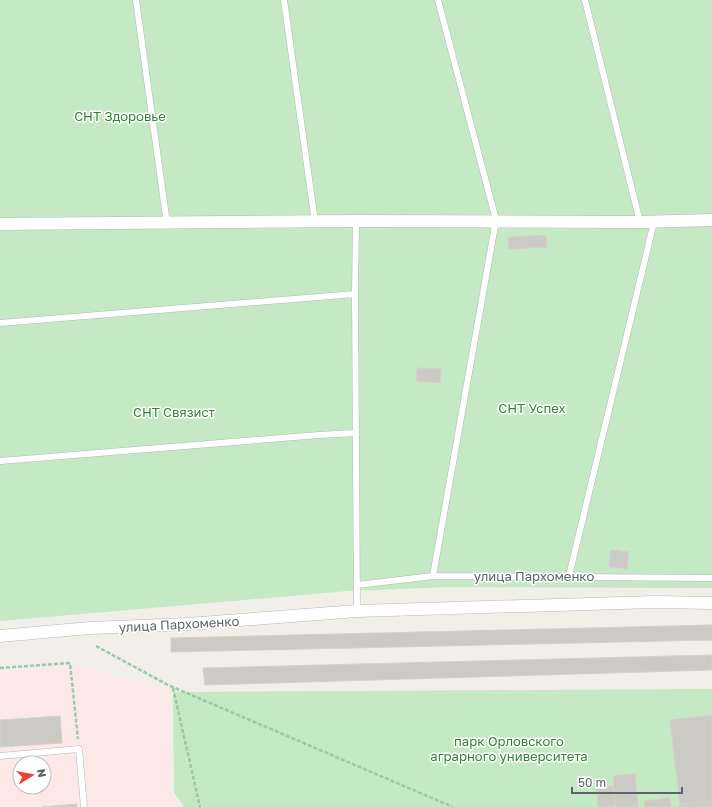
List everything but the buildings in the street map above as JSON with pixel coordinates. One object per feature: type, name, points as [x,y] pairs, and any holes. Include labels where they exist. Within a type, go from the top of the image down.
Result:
[{"type":"street","points":[[0,224],[167,224],[496,220],[654,222],[712,220]]},
{"type":"street","name":"улица Пархоменко","points":[[0,636],[90,628],[187,624],[357,612],[654,602],[712,603]]},
{"type":"lane","points":[[136,0],[167,224]]},
{"type":"lane","points":[[284,0],[314,222]]},
{"type":"lane","points":[[433,576],[496,220],[438,0]]},
{"type":"lane","points":[[585,0],[640,222]]},
{"type":"lane","points":[[356,221],[357,612]]},
{"type":"lane","points":[[569,576],[654,222]]},
{"type":"lane","points":[[0,323],[355,294]]},
{"type":"lane","points":[[0,461],[356,433]]},
{"type":"lane","name":"улица Пархоменко","points":[[357,586],[433,576],[712,578]]},
{"type":"lane","points":[[0,756],[79,749],[84,807]]},
{"type":"path","points":[[96,646],[173,687],[453,807]]},
{"type":"path","points":[[0,668],[70,663],[79,749]]},
{"type":"path","points":[[173,687],[200,807]]},
{"type":"shaded area","points":[[81,666],[169,691],[171,793],[182,807],[0,807],[0,673]]},
{"type":"green space","points":[[0,0],[712,0],[712,588],[450,587],[349,591],[0,621]]},
{"type":"green space","name":"парк Орловского аграрного университета","points":[[712,689],[712,807],[184,807],[174,792],[173,692]]},
{"type":"park label","name":"СНТ Здоровье","points":[[120,116]]},
{"type":"park label","name":"СНТ Успех","points":[[532,408]]},
{"type":"park label","name":"СНТ Связист","points":[[174,412]]}]
